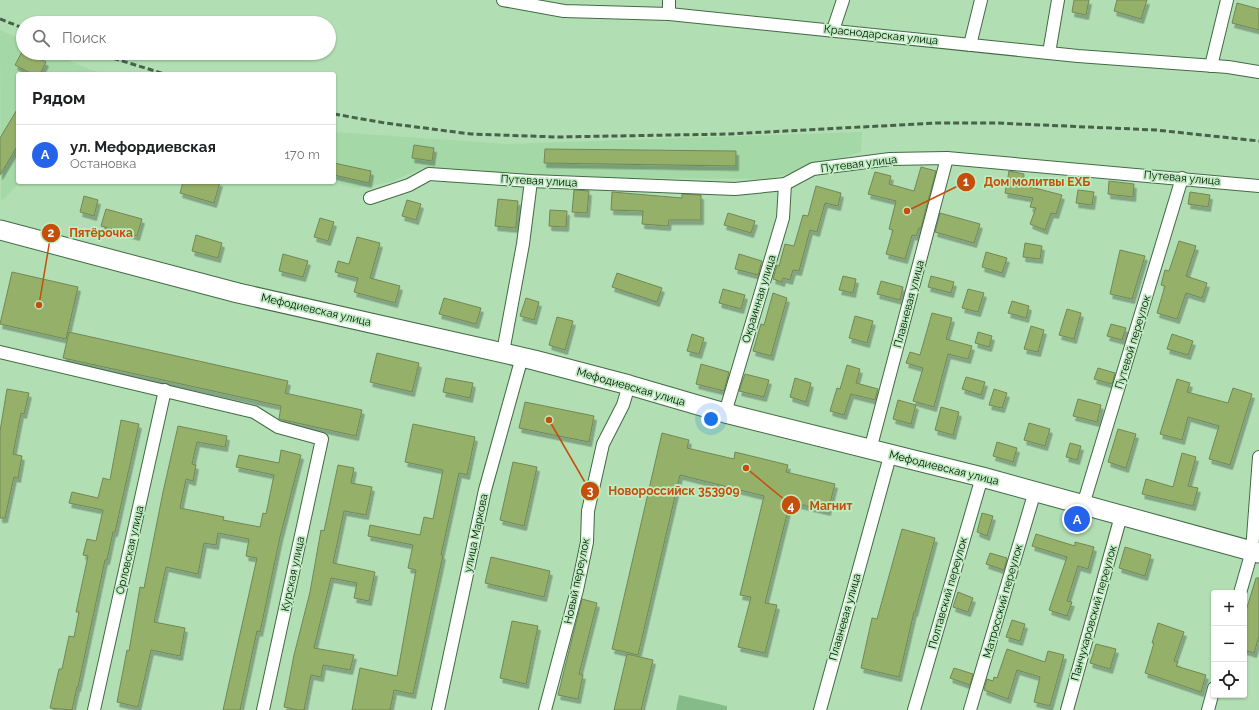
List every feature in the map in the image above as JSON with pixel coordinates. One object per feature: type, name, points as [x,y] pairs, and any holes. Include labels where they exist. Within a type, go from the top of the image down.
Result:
[{"type":"main road","name":"Мефодиевская улица","points":[[0,230],[238,293],[503,352],[629,385],[725,413],[890,456],[982,477],[1255,552]]},
{"type":"street","name":"Краснодарская улица","points":[[503,0],[564,11],[669,14],[1049,53],[1210,66],[1259,72]]},
{"type":"street","points":[[669,0],[669,14]]},
{"type":"street","points":[[833,30],[843,0]]},
{"type":"street","points":[[970,44],[981,0]]},
{"type":"street","points":[[1049,53],[1058,0]]},
{"type":"street","points":[[1210,66],[1227,0]]},
{"type":"street","name":"Путевая улица","points":[[370,198],[409,185],[429,174],[531,181],[734,189],[785,184],[814,169],[890,159],[947,158],[1259,186]]},
{"type":"street","name":"Плавневая улица","points":[[870,450],[947,158]]},
{"type":"street","name":"Путевой переулок","points":[[1083,505],[1182,178]]},
{"type":"street","points":[[503,352],[523,244],[531,181]]},
{"type":"street","name":"Окраинная улица","points":[[725,413],[783,218],[785,184]]},
{"type":"street","points":[[0,352],[165,390]]},
{"type":"street","name":"улица Маркова","points":[[438,710],[485,490],[522,357]]},
{"type":"street","name":"Новый переулок","points":[[545,710],[577,590],[587,542],[588,511],[603,444],[623,405],[629,385]]},
{"type":"street","name":"Курская улица","points":[[165,390],[254,412],[278,427],[322,439],[263,710]]},
{"type":"street","name":"Орловская улица","points":[[94,710],[165,390]]},
{"type":"street","name":"Плавневая улица","points":[[820,710],[890,456]]},
{"type":"street","points":[[1241,590],[1255,552],[1259,457]]},
{"type":"street","name":"Полтавский переулок","points":[[914,710],[982,477]]},
{"type":"street","name":"Матросский переулок","points":[[970,710],[1035,492]]},
{"type":"street","name":"Панчухаровский переулок","points":[[1067,710],[1121,516]]},
{"type":"street","points":[[1208,710],[1211,698]]},
{"type":"shaded area","points":[[0,30],[16,37],[16,60],[68,60],[98,72],[16,72],[16,184],[19,184],[1,201]]},
{"type":"shaded area","points":[[336,132],[507,144],[862,132],[861,152],[769,179],[545,177],[423,168],[390,182],[358,188],[336,183]]},
{"type":"shaded area","points":[[679,695],[727,706],[727,710],[676,710]]},
{"type":"building","points":[[1074,0],[1089,0],[1086,15],[1072,12]]},
{"type":"building","points":[[1117,0],[1147,0],[1141,19],[1114,11]]},
{"type":"building","points":[[1237,3],[1259,9],[1259,30],[1232,23]]},
{"type":"building","points":[[18,60],[42,60],[46,62],[41,72],[28,72],[15,65]]},
{"type":"building","points":[[16,111],[16,148],[0,175],[0,138]]},
{"type":"building","points":[[414,145],[434,148],[432,161],[412,158]]},
{"type":"building","points":[[545,149],[736,151],[736,166],[544,163]]},
{"type":"building","points":[[336,163],[371,171],[369,183],[336,175]]},
{"type":"building","points":[[921,167],[936,171],[921,228],[919,228],[916,236],[912,235],[905,259],[886,254],[893,230],[889,229],[896,201],[868,194],[875,172],[891,176],[889,184],[914,191]]},
{"type":"building","points":[[1009,171],[1024,174],[1023,185],[1062,195],[1056,214],[1051,213],[1045,230],[1030,224],[1036,208],[1030,207],[1033,198],[1005,193]]},
{"type":"building","points":[[1109,181],[1134,184],[1133,197],[1108,194]]},
{"type":"building","points":[[182,184],[219,184],[214,203],[180,193]]},
{"type":"building","points":[[816,186],[841,193],[838,206],[825,203],[817,232],[810,230],[799,271],[793,270],[790,280],[783,278],[782,282],[773,279],[777,265],[779,266],[785,244],[794,246],[803,215],[808,216]]},
{"type":"building","points":[[574,190],[589,191],[587,213],[572,212]]},
{"type":"building","points":[[1078,190],[1094,192],[1092,205],[1076,203]]},
{"type":"building","points":[[612,192],[682,198],[682,194],[701,195],[701,220],[669,220],[668,226],[642,224],[643,211],[611,210]]},
{"type":"building","points":[[1190,192],[1210,195],[1208,207],[1188,204]]},
{"type":"building","points":[[84,196],[98,200],[94,216],[80,212]]},
{"type":"building","points":[[498,199],[518,201],[516,228],[495,226]]},
{"type":"building","points":[[407,200],[421,204],[416,220],[402,216]]},
{"type":"building","points":[[106,209],[142,219],[137,236],[101,226]]},
{"type":"building","points":[[550,210],[567,211],[566,227],[549,226]]},
{"type":"building","points":[[728,213],[755,221],[751,233],[724,225]]},
{"type":"building","points":[[940,213],[980,224],[974,243],[935,232]]},
{"type":"building","points":[[320,218],[334,222],[328,241],[314,237]]},
{"type":"building","points":[[196,235],[222,243],[218,258],[192,251]]},
{"type":"building","points":[[357,237],[380,243],[370,278],[400,286],[395,303],[354,292],[358,278],[335,272],[338,261],[349,264]]},
{"type":"building","points":[[1179,241],[1196,246],[1186,276],[1207,283],[1202,298],[1186,293],[1177,319],[1157,313],[1165,286],[1161,285],[1165,270],[1169,271]]},
{"type":"building","points":[[1025,243],[1042,246],[1040,259],[1023,257]]},
{"type":"building","points":[[1120,250],[1145,256],[1132,299],[1110,294]]},
{"type":"building","points":[[986,252],[1007,258],[1002,273],[982,267]]},
{"type":"building","points":[[283,254],[308,261],[303,277],[279,271]]},
{"type":"building","points":[[739,254],[762,261],[758,275],[735,269]]},
{"type":"building","points":[[12,272],[78,287],[66,339],[0,324]]},
{"type":"building","points":[[617,273],[662,288],[657,302],[612,287]]},
{"type":"building","points":[[843,276],[856,279],[853,293],[839,290]]},
{"type":"building","points":[[931,276],[954,282],[951,293],[928,287]]},
{"type":"building","points":[[881,281],[903,287],[900,300],[877,294]]},
{"type":"building","points":[[723,289],[745,295],[741,309],[719,303]]},
{"type":"building","points":[[968,289],[984,293],[978,312],[962,308]]},
{"type":"building","points":[[773,293],[787,298],[771,356],[753,351],[761,324],[764,325]]},
{"type":"building","points":[[444,298],[481,308],[476,324],[439,314]]},
{"type":"building","points":[[526,298],[539,302],[534,320],[520,316]]},
{"type":"building","points":[[1012,301],[1029,306],[1026,318],[1008,313]]},
{"type":"building","points":[[1067,309],[1081,313],[1074,339],[1059,335]]},
{"type":"building","points":[[932,313],[952,318],[946,339],[972,346],[968,359],[948,354],[934,407],[913,401],[923,368],[906,363],[910,352],[920,355]]},
{"type":"building","points":[[855,316],[873,321],[867,343],[849,338]]},
{"type":"building","points":[[557,317],[573,321],[565,350],[549,345]]},
{"type":"building","points":[[1111,324],[1126,328],[1122,340],[1107,336]]},
{"type":"building","points":[[1031,326],[1044,330],[1038,352],[1024,349]]},
{"type":"building","points":[[69,332],[288,381],[285,393],[362,410],[356,436],[279,419],[281,406],[63,358]]},
{"type":"building","points":[[978,332],[992,336],[989,347],[975,343]]},
{"type":"building","points":[[692,334],[704,338],[699,354],[687,351]]},
{"type":"building","points":[[1172,334],[1193,341],[1188,355],[1167,349]]},
{"type":"building","points":[[377,353],[419,363],[412,392],[370,382]]},
{"type":"building","points":[[701,364],[729,372],[724,391],[696,384]]},
{"type":"building","points":[[847,365],[860,369],[856,383],[878,389],[875,400],[851,394],[844,415],[830,411],[837,388],[840,389]]},
{"type":"building","points":[[1098,368],[1115,373],[1112,384],[1094,379]]},
{"type":"building","points":[[745,374],[769,380],[764,397],[739,391]]},
{"type":"building","points":[[966,377],[985,382],[981,395],[962,389]]},
{"type":"building","points":[[446,378],[473,383],[470,398],[443,392]]},
{"type":"building","points":[[795,378],[811,383],[806,402],[790,397]]},
{"type":"building","points":[[1177,379],[1190,383],[1187,392],[1228,403],[1233,388],[1252,394],[1230,465],[1209,459],[1219,426],[1188,417],[1182,440],[1160,434]]},
{"type":"building","points":[[7,389],[29,393],[24,414],[21,413],[13,454],[22,456],[18,478],[14,477],[5,518],[0,518],[0,431]]},
{"type":"building","points":[[994,389],[1007,393],[1002,408],[989,405]]},
{"type":"building","points":[[1078,399],[1101,405],[1097,422],[1073,416]]},
{"type":"building","points":[[898,400],[916,405],[911,424],[893,419]]},
{"type":"building","points":[[525,402],[594,416],[589,442],[519,428]]},
{"type":"building","points":[[941,407],[959,412],[953,435],[935,430]]},
{"type":"building","points":[[121,420],[139,424],[115,532],[113,532],[107,560],[105,560],[78,687],[72,710],[50,708],[59,669],[62,669],[69,636],[74,637],[79,612],[76,612],[88,556],[83,555],[87,539],[96,541],[103,510],[69,503],[72,492],[98,498],[103,478],[110,480]]},
{"type":"building","points":[[1029,423],[1050,429],[1045,446],[1024,440]]},
{"type":"building","points":[[413,424],[475,437],[467,475],[459,473],[413,694],[394,690],[390,710],[352,710],[360,668],[397,676],[416,570],[408,568],[413,545],[368,536],[370,525],[420,535],[424,517],[433,519],[443,470],[405,462]]},
{"type":"building","points":[[178,426],[227,436],[225,447],[197,442],[192,464],[196,465],[193,481],[186,479],[180,508],[224,517],[223,520],[260,527],[263,513],[266,514],[274,475],[236,467],[239,455],[279,463],[281,450],[301,455],[280,537],[260,632],[257,631],[240,710],[223,710],[257,558],[246,556],[249,539],[218,533],[216,545],[204,543],[198,574],[166,567],[154,622],[185,628],[180,656],[151,650],[138,707],[117,702],[127,650],[129,651],[140,587],[144,588]]},
{"type":"building","points":[[1118,429],[1136,434],[1126,468],[1108,462]]},
{"type":"building","points":[[662,433],[689,440],[687,448],[734,459],[735,452],[788,465],[786,472],[835,484],[828,511],[790,502],[765,603],[777,605],[765,653],[738,647],[751,597],[740,595],[764,496],[680,475],[638,655],[612,649]]},
{"type":"building","points":[[997,442],[1017,448],[1013,462],[993,456]]},
{"type":"building","points":[[1070,443],[1081,446],[1077,460],[1066,457]]},
{"type":"building","points":[[1182,453],[1196,457],[1188,486],[1198,488],[1193,506],[1142,494],[1146,479],[1173,487]]},
{"type":"building","points":[[513,462],[537,467],[524,526],[500,520]]},
{"type":"building","points":[[338,465],[354,468],[351,483],[372,487],[366,515],[344,511],[333,563],[375,572],[369,601],[354,598],[357,583],[331,578],[314,648],[354,655],[350,670],[323,665],[321,677],[311,675],[304,710],[298,710],[284,707],[294,655],[310,592],[321,530],[324,531]]},
{"type":"building","points":[[982,513],[993,516],[987,536],[977,532]]},
{"type":"building","points":[[902,529],[935,538],[914,612],[899,677],[861,668],[872,618],[877,619]]},
{"type":"building","points":[[1036,534],[1075,546],[1075,542],[1094,547],[1088,569],[1078,566],[1067,601],[1072,602],[1067,616],[1049,610],[1067,557],[1032,546]]},
{"type":"building","points":[[1125,547],[1151,555],[1145,576],[1119,568]]},
{"type":"building","points":[[990,553],[1007,558],[1004,570],[986,564]]},
{"type":"building","points":[[491,557],[550,571],[544,597],[485,583]]},
{"type":"building","points":[[1256,578],[1259,578],[1259,636],[1254,653],[1247,651],[1247,607]]},
{"type":"building","points":[[958,592],[973,598],[968,612],[953,607]]},
{"type":"building","points":[[582,599],[597,603],[579,674],[583,675],[578,699],[558,695]]},
{"type":"building","points":[[1012,620],[1025,624],[1020,641],[1006,637]]},
{"type":"building","points":[[512,621],[538,626],[526,684],[500,678]]},
{"type":"building","points":[[1158,623],[1184,632],[1174,661],[1178,662],[1176,666],[1206,675],[1201,692],[1145,673]]},
{"type":"building","points":[[1096,644],[1116,649],[1110,669],[1090,663]]},
{"type":"building","points":[[1007,649],[1045,662],[1048,651],[1064,655],[1050,706],[1034,702],[1040,677],[1017,670],[1008,699],[984,690],[987,679],[993,681],[994,677],[997,678]]},
{"type":"building","points":[[627,654],[653,660],[641,710],[614,710]]},
{"type":"building","points":[[954,668],[973,674],[970,685],[950,678]]},
{"type":"railway","points":[[0,19],[16,25]]},
{"type":"railway","points":[[119,60],[158,72]]},
{"type":"railway","points":[[336,114],[385,123],[471,134],[557,137],[729,134],[937,123],[996,123],[1156,130],[1259,141]]},
{"type":"place","name":"Дом молитвы ЕХБ","points":[[907,211]]},
{"type":"place","name":"Пятёрочка","points":[[39,305]]},
{"type":"place","name":"Новороссийск 353909","points":[[549,420]]},
{"type":"place","name":"Магнит","points":[[746,468]]},
{"type":"place","name":"ул. Мефордиевская","points":[[1077,519]]}]
